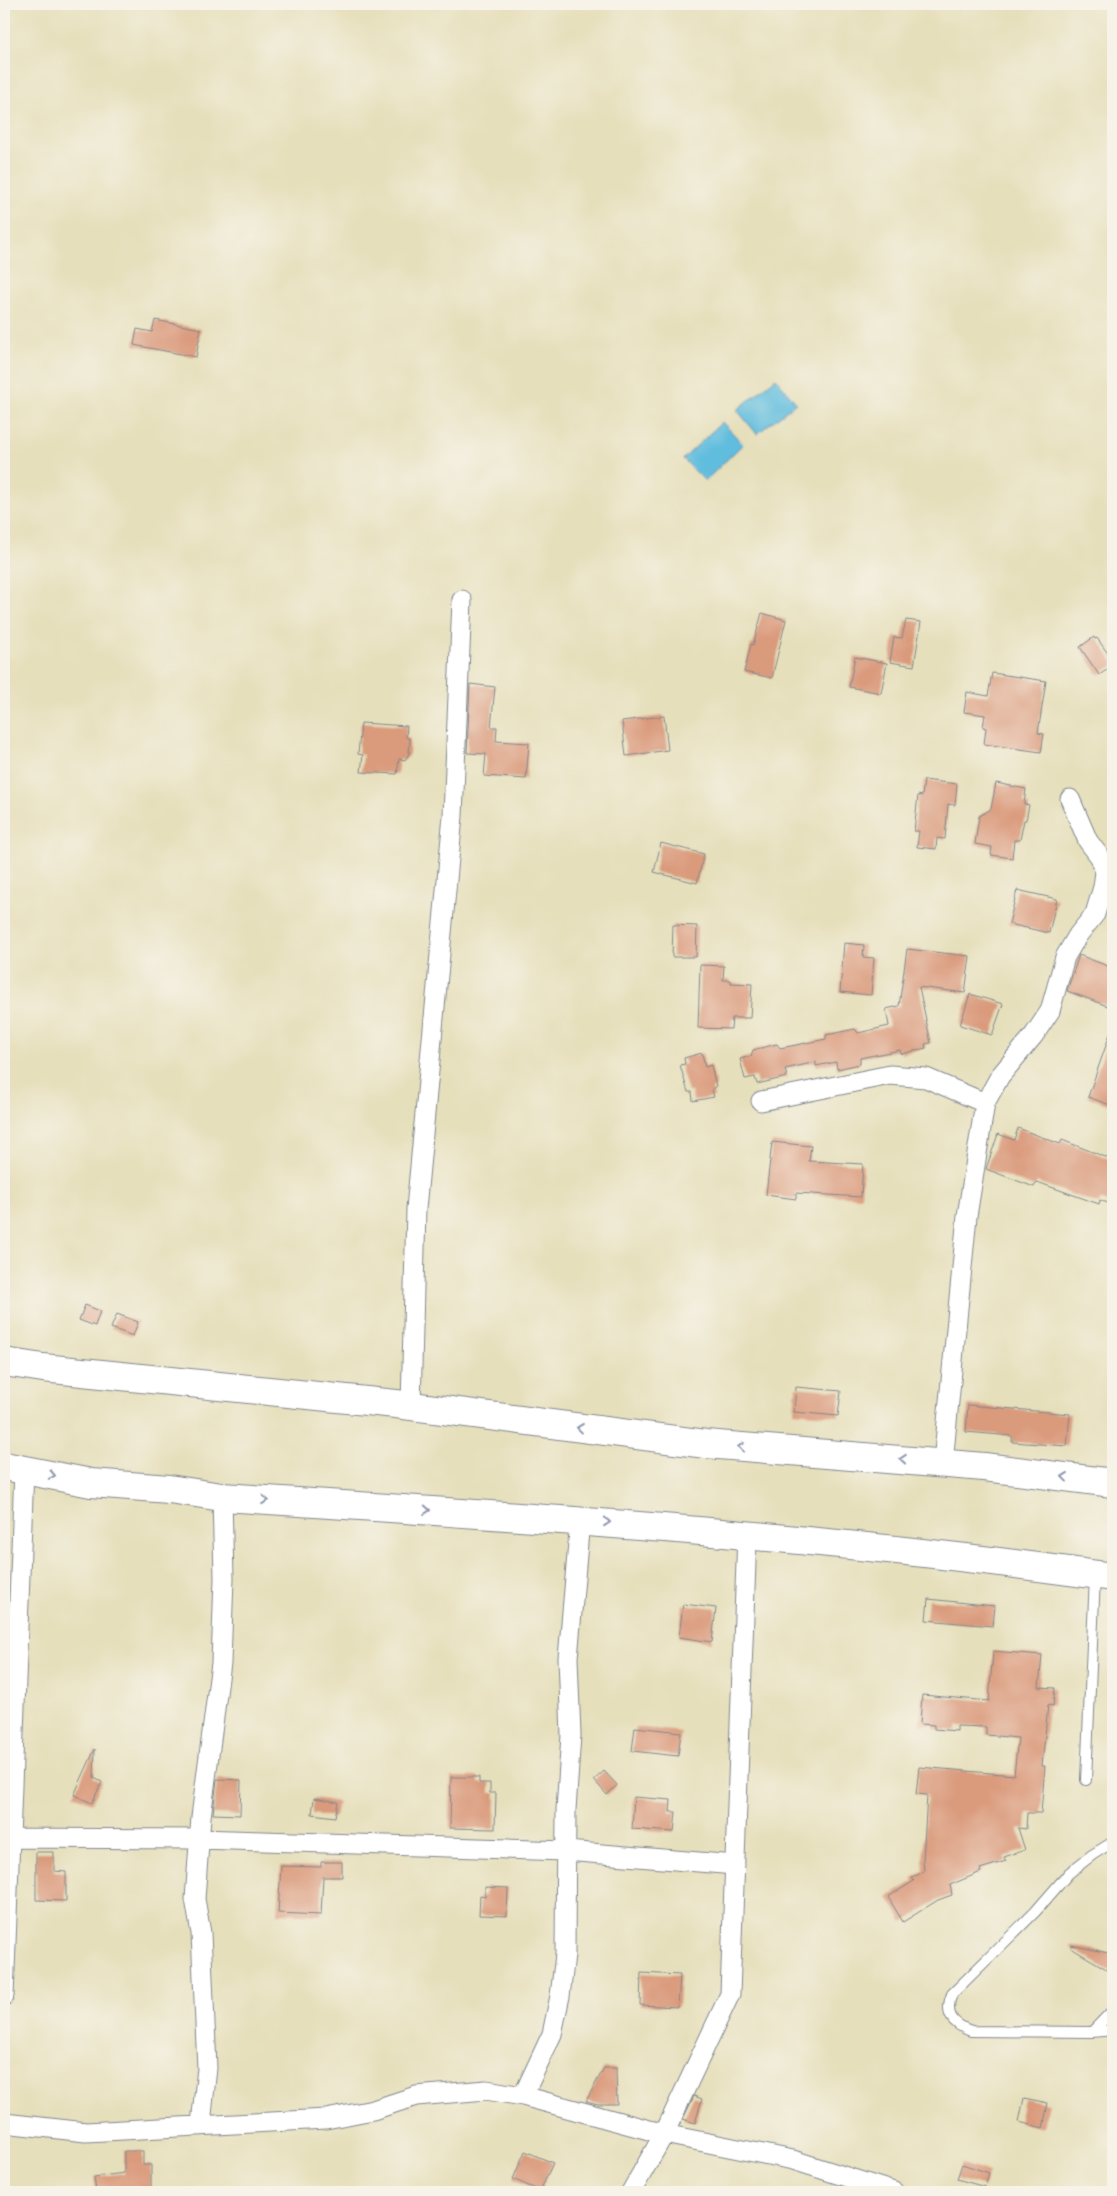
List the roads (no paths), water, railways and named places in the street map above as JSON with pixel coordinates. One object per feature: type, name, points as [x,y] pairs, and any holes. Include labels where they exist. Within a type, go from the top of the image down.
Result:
[{"type":"street","points":[[410,1406],[416,1209],[454,816],[462,600]]},
{"type":"street","points":[[943,1463],[967,1216],[985,1103],[1000,1076],[1034,1035],[1050,1011],[1065,957],[1078,935],[1095,914],[1104,887],[1105,872],[1100,856],[1088,841],[1070,799]]},
{"type":"street","points":[[761,1101],[890,1075],[926,1078],[985,1103]]},
{"type":"street","points":[[4,1362],[410,1406],[706,1444],[943,1463],[1113,1483]]},
{"type":"street","points":[[4,1996],[14,1468],[91,1483],[169,1489],[222,1497],[580,1520],[831,1542],[1104,1576]]},
{"type":"street","points":[[201,2124],[207,2068],[200,1933],[195,1899],[221,1663],[224,1578],[222,1497]]},
{"type":"street","points":[[523,2096],[552,2034],[560,1996],[565,1955],[566,1810],[571,1735],[568,1658],[580,1520]]},
{"type":"street","points":[[630,2192],[664,2134],[730,1994],[748,1535]]},
{"type":"street","points":[[7,1838],[200,1840],[566,1852],[735,1865]]},
{"type":"street","points":[[4,2123],[86,2132],[140,2130],[201,2124],[326,2119],[373,2110],[416,2096],[486,2090],[523,2096],[664,2134],[793,2160],[894,2192]]},
{"type":"lane","points":[[1086,1780],[1104,1576]]},
{"type":"lane","points":[[1113,1842],[1092,1855],[1070,1873],[1035,1912],[952,1994],[949,2008],[951,2017],[957,2026],[971,2031],[1092,2032],[1113,2030]]},
{"type":"lane","points":[[1092,2032],[1113,2010]]},
{"type":"water","points":[[776,378],[796,403],[757,434],[737,410]]},
{"type":"water","points":[[722,422],[743,444],[705,481],[683,459]]}]
